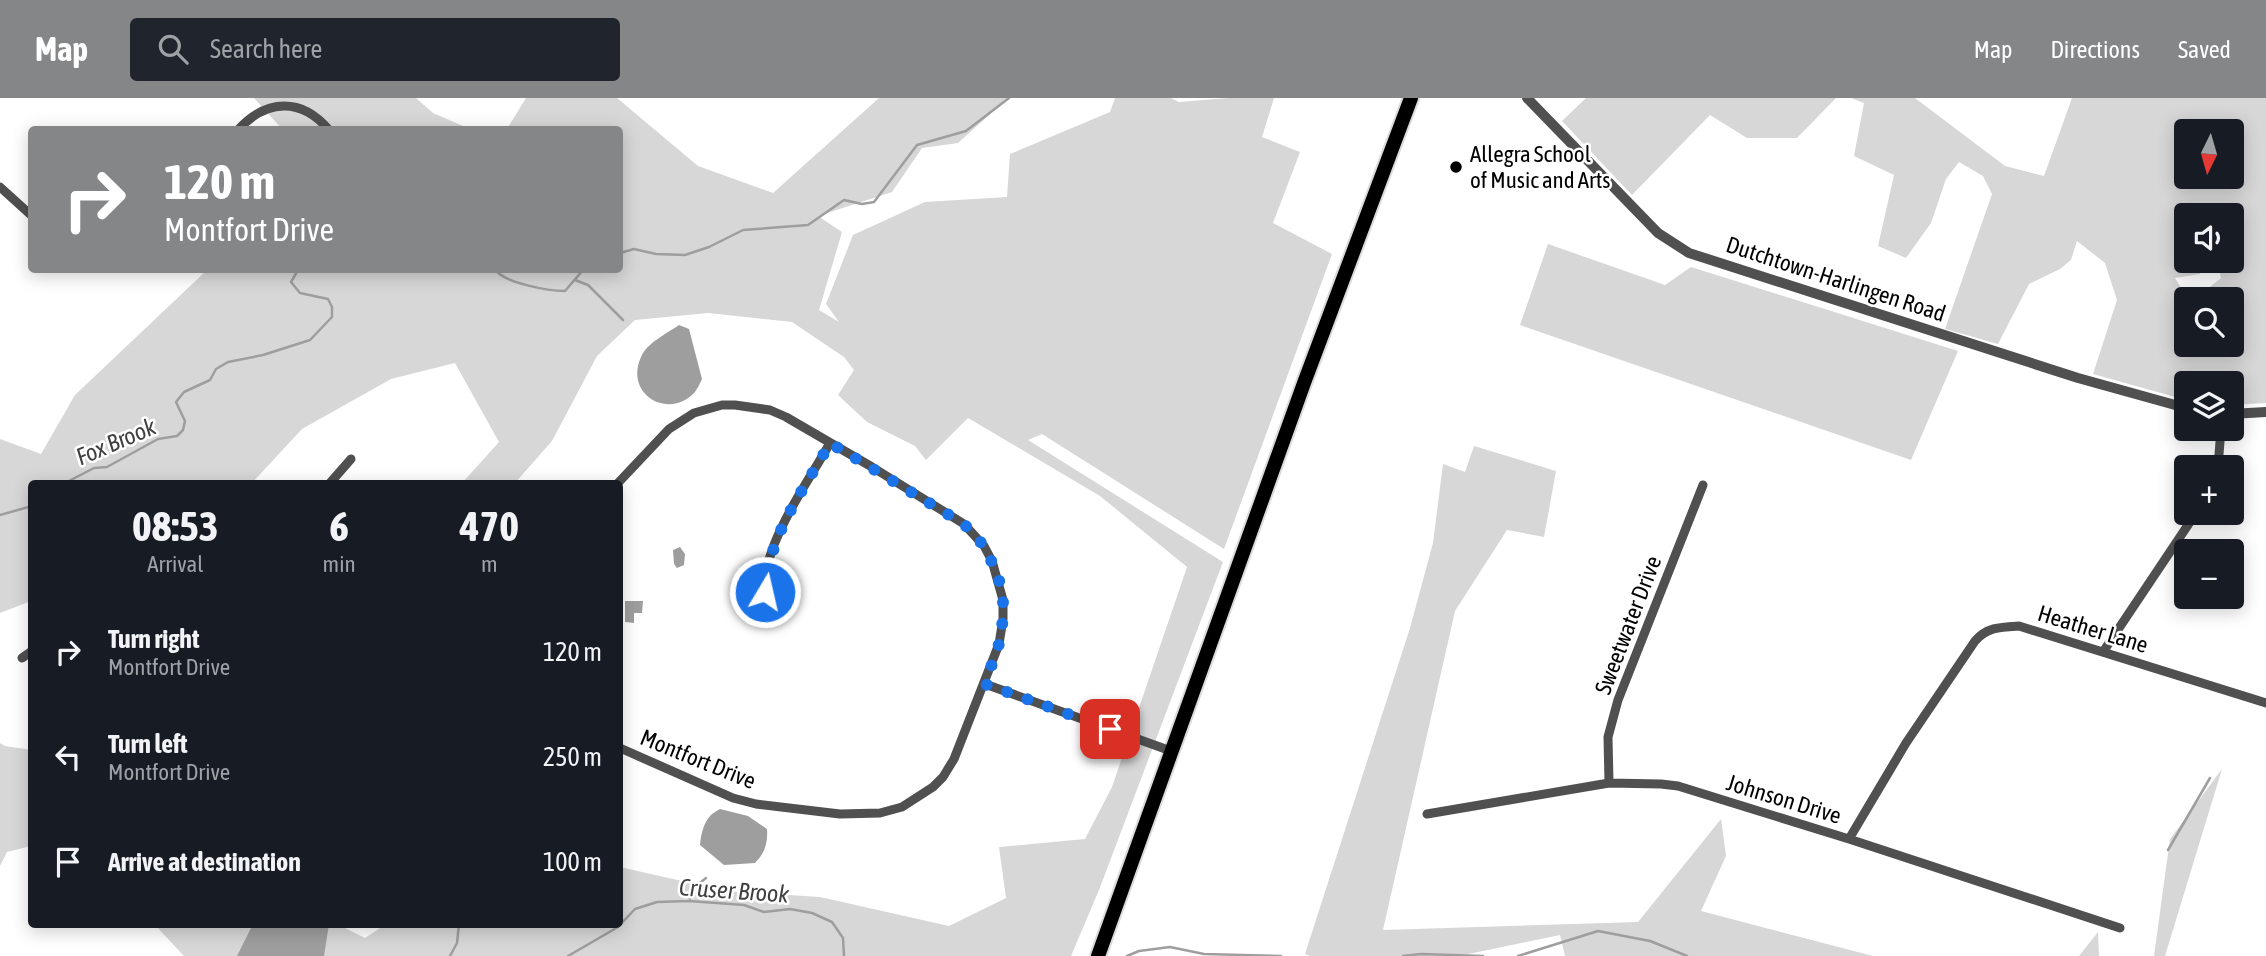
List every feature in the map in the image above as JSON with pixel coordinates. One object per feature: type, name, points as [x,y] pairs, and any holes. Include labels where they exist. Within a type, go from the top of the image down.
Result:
[{"type":"highway","points":[[1100,953],[1295,408],[1411,98]]},
{"type":"street","name":"Dutchtown-Harlingen Road","points":[[1527,98],[1658,233],[1689,253],[2078,378],[2174,405]]},
{"type":"street","points":[[243,126],[269,105],[284,103],[306,107],[320,117],[326,126]]},
{"type":"street","points":[[0,187],[28,212]]},
{"type":"street","name":"Montfort Drive","points":[[621,480],[669,429],[694,413],[722,405],[770,410],[964,524],[984,546],[998,575],[1003,600],[999,644],[954,759],[933,787],[902,807],[880,813],[840,814],[756,804],[733,798],[623,749]]},
{"type":"street","points":[[2244,413],[2266,412]]},
{"type":"street","points":[[769,620],[765,592],[766,570],[773,547],[780,528],[830,443]]},
{"type":"street","points":[[333,480],[352,458]]},
{"type":"street","name":"Sweetwater Drive","points":[[1609,783],[1608,737],[1618,700],[1703,485]]},
{"type":"street","points":[[2103,652],[2188,525]]},
{"type":"street","name":"Heather Lane","points":[[1849,839],[1906,743],[1983,632],[1996,627],[2019,626],[2266,704]]},
{"type":"street","points":[[22,658],[28,653]]},
{"type":"street","points":[[985,684],[1171,751]]},
{"type":"street","name":"Johnson Drive","points":[[1427,814],[1609,783],[1678,786],[2120,928]]},
{"type":"shaded area","points":[[254,98],[416,98],[433,113],[463,126],[279,126]]},
{"type":"shaded area","points":[[526,98],[617,98],[698,166],[773,193],[879,98],[1008,98],[958,143],[922,148],[892,192],[818,216],[842,232],[819,310],[839,322],[826,304],[853,235],[925,202],[1007,197],[1010,154],[1110,112],[1115,98],[1171,98],[1179,102],[1274,98],[1262,137],[1300,152],[1273,223],[1332,254],[1224,549],[1042,434],[1028,440],[1223,562],[1099,890],[1071,956],[184,956],[158,928],[345,928],[365,938],[380,928],[623,928],[623,868],[726,891],[820,897],[949,926],[1006,898],[999,847],[1085,839],[1112,787],[1187,567],[1100,496],[968,418],[926,460],[915,446],[867,422],[838,395],[854,370],[844,357],[792,322],[708,313],[635,320],[597,356],[552,441],[518,480],[465,480],[499,442],[455,363],[391,379],[302,429],[255,480],[28,480],[28,602],[0,613],[0,439],[41,454],[75,395],[204,273],[623,273],[623,126],[509,126]]},
{"type":"shaded area","points":[[1586,98],[1836,98],[1797,138],[1747,138],[1710,115],[1632,195],[1562,121]]},
{"type":"shaded area","points":[[1851,98],[1915,98],[2005,166],[2044,176],[2072,98],[2266,98],[2266,403],[2244,404],[2244,371],[2174,371],[2174,397],[2093,374],[2117,300],[2105,263],[2077,241],[2071,260],[2060,269],[2029,284],[1998,344],[1945,329],[1992,194],[1983,176],[1959,162],[1946,179],[1931,223],[1906,258],[1878,246],[1894,175],[1854,156],[1864,103]],"holes":[[[2174,203],[2244,203],[2244,273],[2220,273],[2221,278],[2210,287],[2244,287],[2244,357],[2174,357],[2174,287],[2181,287],[2175,278],[2200,273],[2174,273]]]},
{"type":"shaded area","points":[[1548,244],[1665,285],[1691,267],[1958,351],[1911,460],[1520,325]]},
{"type":"shaded area","points":[[679,325],[689,329],[702,379],[695,392],[684,401],[661,403],[643,392],[638,382],[637,370],[648,347]]},
{"type":"shaded area","points":[[1474,446],[1556,471],[1544,537],[1507,530],[1455,611],[1383,930],[1638,922],[1721,819],[1726,856],[1701,911],[1873,956],[1565,956],[1560,935],[1459,956],[1305,954],[1410,628],[1433,543],[1443,464],[1465,472]]},
{"type":"shaded area","points":[[680,547],[685,554],[684,565],[677,568],[673,550]]},
{"type":"shaded area","points":[[625,601],[643,601],[642,613],[634,613],[634,623],[625,622]]},
{"type":"shaded area","points":[[0,743],[28,749],[28,847],[7,852],[0,866]]},
{"type":"shaded area","points":[[2222,769],[2165,956],[2154,956],[2170,839]]},
{"type":"shaded area","points":[[720,809],[748,816],[767,829],[765,848],[755,863],[724,865],[700,845],[705,824],[711,815]]},
{"type":"shaded area","points":[[251,928],[328,928],[324,956],[237,956]]},
{"type":"shaded area","points":[[2098,932],[2099,956],[2079,956]]},
{"type":"waterway","name":"Fox Brook","points":[[623,252],[634,249],[656,254],[685,255],[709,247],[743,230],[808,225],[844,200],[862,204],[874,202],[917,145],[966,131],[1009,98]]},
{"type":"waterway","name":"Fox Brook","points":[[71,480],[94,468],[107,467],[158,439],[177,436],[183,430],[185,421],[176,402],[184,392],[210,380],[216,369],[228,362],[263,355],[310,340],[332,317],[332,307],[328,299],[300,293],[291,282],[296,273]]},
{"type":"waterway","name":"Fox Brook","points":[[499,273],[508,279],[538,288],[565,291],[580,273]]},
{"type":"waterway","points":[[575,280],[588,285],[623,320]]},
{"type":"waterway","name":"Fox Brook","points":[[0,515],[28,507]]},
{"type":"waterway","points":[[2168,850],[2210,778]]},
{"type":"waterway","points":[[690,899],[696,886],[706,878]]},
{"type":"waterway","name":"Cruser Brook","points":[[623,922],[635,909],[657,902],[689,901],[744,905],[764,912],[790,909],[812,913],[832,922],[843,938],[844,956]]},
{"type":"waterway","points":[[450,956],[457,943],[459,928]]},
{"type":"waterway","name":"Cruser Brook","points":[[568,956],[616,928]]},
{"type":"waterway","name":"Cruser Brook","points":[[1518,956],[1598,931],[1650,941],[1687,956]]},
{"type":"waterway","name":"Cruser Brook","points":[[1127,956],[1139,951],[1170,947],[1204,954],[1281,956]]},
{"type":"waterway","name":"Cruser Brook","points":[[1403,956],[1483,956]]},
{"type":"place","name":"Allegra School of Music and Arts","points":[[1456,167]]},
{"type":"route","points":[[765,592],[766,570],[780,528],[830,443],[964,524],[984,546],[998,575],[1003,600],[999,644],[985,684],[1110,729]]}]
